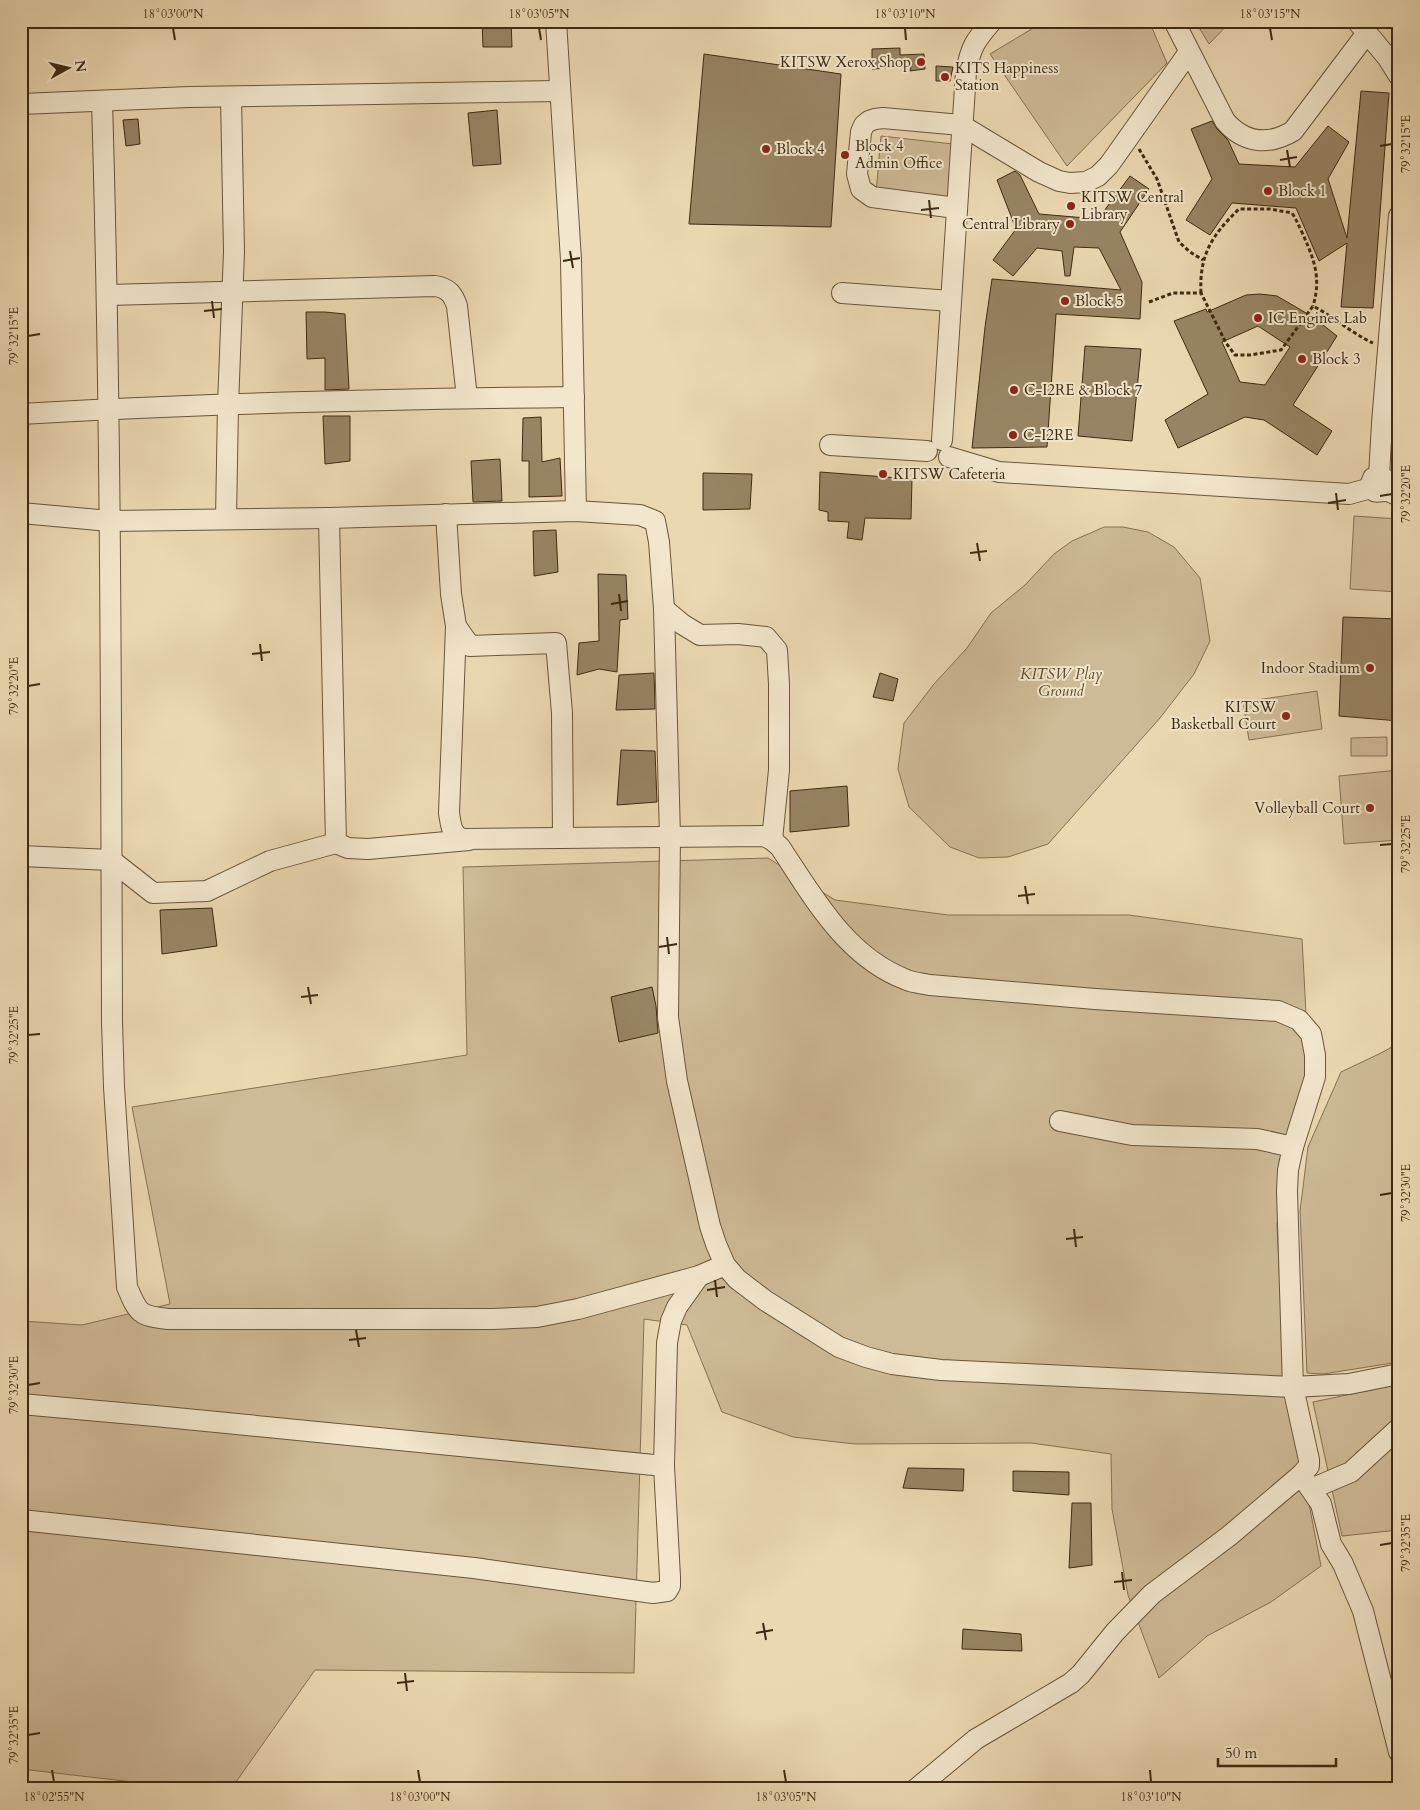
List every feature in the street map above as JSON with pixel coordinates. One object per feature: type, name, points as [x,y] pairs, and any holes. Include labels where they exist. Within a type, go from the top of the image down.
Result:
[{"type":"street","points":[[556,21],[571,260],[576,510]]},
{"type":"street","points":[[940,450],[966,72],[970,50],[977,37],[992,21]]},
{"type":"street","points":[[1174,21],[1225,121],[1234,132],[1247,138],[1261,140],[1284,136],[1293,131],[1362,27],[1388,57],[1399,76]]},
{"type":"street","points":[[956,208],[872,197],[861,189],[857,174],[864,125],[868,121],[883,118],[961,126],[1039,172],[1059,181],[1070,183],[1086,182],[1098,176],[1109,165],[1189,52]]},
{"type":"street","points":[[21,104],[231,97],[560,91]]},
{"type":"street","points":[[226,519],[234,252],[231,97]]},
{"type":"street","points":[[102,101],[108,294],[107,409],[110,521],[112,1021],[114,1087],[127,1287],[136,1309],[149,1317],[168,1319],[492,1319],[537,1317],[578,1309],[699,1276],[725,1265]]},
{"type":"street","points":[[830,445],[940,450],[999,472],[1349,494],[1383,488],[1388,348],[1399,216]]},
{"type":"street","points":[[108,294],[435,286],[445,288],[453,295],[458,306],[467,398]]},
{"type":"street","points":[[842,293],[951,301]]},
{"type":"street","points":[[21,414],[228,405],[574,396]]},
{"type":"street","points":[[21,513],[110,521],[329,518],[576,510],[640,515],[655,521],[659,542],[664,609],[670,837],[668,1017],[677,1081],[708,1217],[725,1265],[737,1279],[766,1301],[839,1346],[866,1357],[892,1364],[941,1370],[1293,1386],[1349,1384],[1399,1374]]},
{"type":"street","points":[[446,514],[451,594],[456,626],[449,813],[451,826],[470,840]]},
{"type":"street","points":[[329,518],[336,843]]},
{"type":"street","points":[[664,609],[682,624],[700,635],[738,634],[766,636],[777,650],[780,730],[779,770],[772,840]]},
{"type":"street","points":[[456,626],[470,646],[556,643],[562,713],[563,838]]},
{"type":"street","points":[[21,856],[112,860],[152,894],[207,891],[270,861],[336,843],[348,848],[368,849],[470,840],[764,836],[780,847],[823,911],[843,935],[864,956],[882,968],[908,981],[930,985],[1095,999],[1278,1011],[1299,1020],[1310,1034],[1315,1055],[1315,1077],[1293,1147],[1288,1170],[1287,1191],[1293,1386],[1309,1460],[1306,1482],[1322,1504],[1331,1544],[1343,1564],[1363,1611],[1399,1752]]},
{"type":"street","points":[[1060,1121],[1132,1135],[1257,1139],[1293,1147]]},
{"type":"street","points":[[21,1520],[474,1568],[661,1593],[667,1591],[670,1586],[670,1577],[664,1466],[667,1342],[671,1321],[677,1307],[699,1276]]},
{"type":"street","points":[[21,1404],[664,1466]]},
{"type":"street","points":[[916,1789],[976,1739],[1071,1683],[1081,1674],[1115,1632],[1152,1594],[1229,1536],[1306,1482],[1352,1472],[1399,1428]]},
{"type":"path","points":[[1130,136],[1157,179],[1179,242],[1203,260]]},
{"type":"path","points":[[1239,209],[1270,209],[1292,213],[1309,245],[1317,285],[1313,306],[1281,350],[1250,355],[1235,355],[1226,343],[1201,293],[1200,274],[1203,260],[1223,226],[1239,209]]},
{"type":"path","points":[[1149,302],[1173,293],[1201,293]]},
{"type":"path","points":[[1313,306],[1331,316],[1357,336],[1388,348]]},
{"type":"green space","points":[[1045,21],[1149,21],[1167,63],[1067,166],[990,54]]},
{"type":"green space","points":[[1195,21],[1231,21],[1209,44]]},
{"type":"green space","points":[[881,136],[953,144],[949,203],[876,193]]},
{"type":"green space","points":[[1354,516],[1399,519],[1399,592],[1350,589]]},
{"type":"green space","name":"KITSW Play Ground","points":[[1104,527],[1123,527],[1148,532],[1174,547],[1200,578],[1210,641],[1194,674],[1160,718],[1048,844],[1008,857],[979,858],[950,847],[909,807],[898,769],[904,723],[934,684],[967,648],[991,613],[1025,585],[1054,554],[1072,541]]},
{"type":"green space","points":[[1317,691],[1322,729],[1249,740],[1243,702]]},
{"type":"green space","points":[[1387,737],[1387,756],[1351,756],[1351,738]]},
{"type":"green space","name":"Volleyball Court","points":[[1399,770],[1399,840],[1344,844],[1339,776]]},
{"type":"green space","points":[[768,858],[835,900],[948,915],[1129,915],[1302,939],[1309,1068],[1277,1224],[1284,1374],[1321,1566],[1271,1602],[1207,1636],[1159,1678],[1128,1595],[1112,1509],[1111,1454],[1031,1443],[855,1444],[793,1437],[722,1412],[687,1325],[644,1319],[634,1673],[315,1670],[231,1789],[193,1789],[21,1769],[21,1321],[82,1325],[170,1304],[132,1107],[467,1055],[463,867]]},
{"type":"green space","points":[[1399,1043],[1399,1362],[1323,1374],[1307,1373],[1300,1211],[1308,1147],[1341,1072]]},
{"type":"green space","points":[[1399,1384],[1399,1530],[1342,1536],[1313,1402]]},
{"type":"building","points":[[482,21],[511,21],[512,47],[483,47]]},
{"type":"building","points":[[900,48],[900,55],[924,54],[925,69],[910,71],[911,67],[872,69],[872,49]]},
{"type":"building","name":"Block 4","points":[[704,54],[841,74],[831,227],[689,224]]},
{"type":"building","points":[[936,66],[953,67],[950,81],[936,81]]},
{"type":"building","name":"Block 1","points":[[1361,91],[1389,93],[1373,308],[1341,307],[1347,243],[1319,261],[1296,208],[1232,203],[1210,235],[1186,220],[1212,179],[1191,129],[1212,121],[1228,140],[1239,164],[1295,167],[1328,126],[1349,142],[1328,179],[1347,238]]},
{"type":"building","points":[[497,110],[501,164],[473,166],[468,113]]},
{"type":"building","points":[[138,119],[140,144],[126,146],[123,120]]},
{"type":"building","points":[[1015,171],[1020,175],[1039,214],[1098,219],[1130,176],[1149,189],[1120,232],[1142,282],[1140,319],[1056,314],[1047,447],[972,448],[992,279],[1121,290],[1099,248],[1074,247],[1070,276],[1065,276],[1062,251],[1037,248],[1013,276],[993,260],[1016,229],[997,180]]},
{"type":"building","name":"Block 3","points":[[1246,295],[1277,296],[1313,317],[1337,336],[1293,405],[1332,431],[1317,455],[1264,420],[1245,417],[1178,448],[1165,420],[1208,394],[1174,321],[1206,309],[1207,312]],"holes":[[[1258,326],[1290,347],[1265,385],[1240,382],[1222,342]]]},
{"type":"building","points":[[306,312],[345,314],[349,389],[325,390],[325,358],[307,359]]},
{"type":"building","points":[[1085,346],[1141,349],[1132,441],[1078,436]]},
{"type":"building","points":[[323,416],[350,416],[350,461],[325,464]]},
{"type":"building","points":[[541,417],[542,462],[560,458],[562,496],[529,497],[529,461],[522,461],[523,418]]},
{"type":"building","points":[[500,459],[502,501],[473,502],[471,461]]},
{"type":"building","points":[[820,472],[912,479],[911,519],[865,518],[862,540],[847,538],[849,522],[828,521],[828,512],[819,510]]},
{"type":"building","points":[[703,473],[752,474],[750,509],[703,510]]},
{"type":"building","points":[[556,530],[558,572],[534,576],[533,531]]},
{"type":"building","points":[[598,574],[626,575],[628,619],[620,620],[617,672],[599,669],[577,675],[579,643],[599,641]]},
{"type":"building","name":"Indoor Stadium","points":[[1343,617],[1399,619],[1399,721],[1339,716]]},
{"type":"building","points":[[654,673],[655,709],[616,710],[619,675]]},
{"type":"building","points":[[880,673],[898,679],[893,701],[873,697]]},
{"type":"building","points":[[621,750],[655,751],[657,802],[617,805]]},
{"type":"building","points":[[847,786],[849,826],[790,832],[790,791]]},
{"type":"building","points":[[212,908],[217,946],[162,954],[160,910]]},
{"type":"building","points":[[652,987],[656,1006],[658,1033],[619,1042],[611,997]]},
{"type":"building","points":[[908,1468],[964,1469],[963,1491],[903,1488]]},
{"type":"building","points":[[1013,1471],[1069,1472],[1069,1495],[1013,1491]]},
{"type":"building","points":[[1072,1503],[1091,1503],[1092,1565],[1069,1568]]},
{"type":"building","points":[[963,1629],[1021,1634],[1022,1651],[962,1649]]},
{"type":"place","name":"KITSW Xerox Shop","points":[[921,62]]},
{"type":"place","name":"KITS Happiness Station","points":[[945,77]]},
{"type":"place","name":"Block 4","points":[[766,149]]},
{"type":"place","name":"Block 4 Admin Office","points":[[845,155]]},
{"type":"place","name":"Block 1","points":[[1268,191]]},
{"type":"place","name":"KITSW Central Library","points":[[1071,206]]},
{"type":"place","name":"Central Library","points":[[1070,224]]},
{"type":"place","name":"Block 5","points":[[1065,301]]},
{"type":"place","name":"IC Engines Lab","points":[[1258,318]]},
{"type":"place","name":"Block 3","points":[[1302,359]]},
{"type":"place","name":"C-I2RE & Block 7","points":[[1014,390]]},
{"type":"place","name":"C-I2RE","points":[[1013,435]]},
{"type":"place","name":"KITSW Cafeteria","points":[[883,474]]},
{"type":"place","name":"Indoor Stadium","points":[[1370,668]]},
{"type":"place","name":"KITSW Basketball Court","points":[[1286,716]]},
{"type":"place","name":"Volleyball Court","points":[[1370,808]]}]
